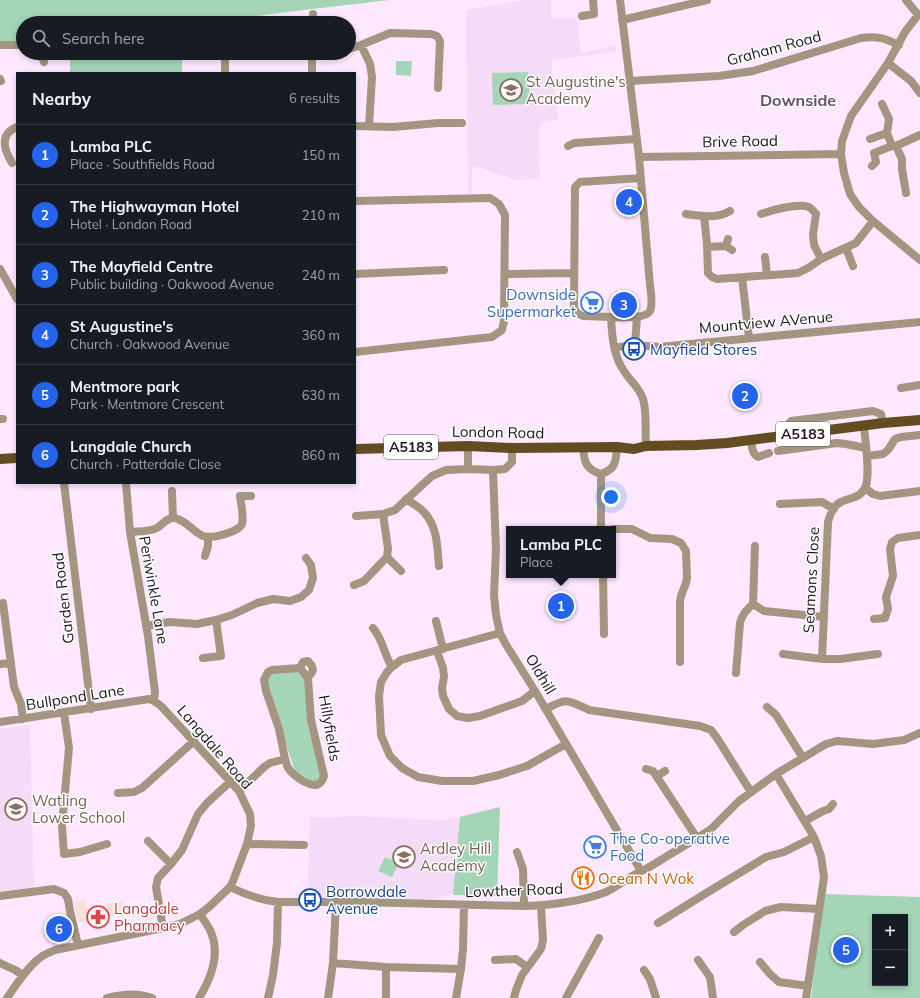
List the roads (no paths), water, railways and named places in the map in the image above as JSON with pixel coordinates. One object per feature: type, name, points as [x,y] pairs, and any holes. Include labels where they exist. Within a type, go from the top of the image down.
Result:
[{"type":"main road","name":"London Road","points":[[356,449],[468,446],[512,448],[584,447],[617,446],[629,441],[646,446],[697,445],[727,443],[883,423],[920,420]]},
{"type":"main road","points":[[0,459],[16,458]]},
{"type":"street","points":[[582,16],[594,14],[593,0]]},
{"type":"street","points":[[620,0],[639,157],[641,178],[650,285],[651,306],[647,315],[637,317],[583,316],[577,313],[574,308],[575,187],[580,182],[641,178]]},
{"type":"street","points":[[622,20],[707,0]]},
{"type":"street","points":[[906,0],[919,15],[905,32],[888,63],[851,116],[842,142],[841,154],[844,173],[850,194],[859,206],[873,221],[917,257],[920,248]]},
{"type":"street","points":[[356,47],[390,33],[431,34],[437,36],[440,41],[438,88]]},
{"type":"street","name":"Graham Road","points":[[629,81],[719,76],[753,71],[862,38],[874,36],[886,39],[899,45]]},
{"type":"street","points":[[0,44],[16,45]]},
{"type":"street","points":[[361,45],[370,64],[372,77],[369,126]]},
{"type":"street","points":[[224,72],[225,60]]},
{"type":"street","points":[[312,60],[312,72]]},
{"type":"street","points":[[888,63],[911,81],[920,93]]},
{"type":"street","points":[[882,104],[889,119],[887,133],[902,159],[906,193]]},
{"type":"street","points":[[356,126],[393,127],[438,123],[462,123]]},
{"type":"street","points":[[12,163],[4,150],[3,138],[7,133],[16,128]]},
{"type":"street","points":[[870,139],[887,133]]},
{"type":"street","points":[[872,166],[876,162],[874,153],[920,135]]},
{"type":"street","points":[[568,146],[574,142],[636,139]]},
{"type":"street","name":"Brive Road","points":[[639,157],[841,154]]},
{"type":"street","points":[[356,201],[490,198],[500,204],[504,215],[505,274],[504,321],[502,330],[492,337],[356,352]]},
{"type":"street","points":[[774,200],[776,208]]},
{"type":"street","points":[[760,214],[776,208],[803,206],[820,213],[813,234],[814,245],[821,259]]},
{"type":"street","points":[[686,214],[704,216],[723,215],[730,211]]},
{"type":"street","points":[[704,216],[708,273],[717,279],[798,273],[821,259],[856,243],[873,221]]},
{"type":"street","points":[[707,247],[729,245]]},
{"type":"street","points":[[846,248],[853,266]]},
{"type":"street","points":[[765,257],[767,276]]},
{"type":"street","points":[[0,269],[16,297]]},
{"type":"street","points":[[356,274],[444,270]]},
{"type":"street","points":[[505,274],[574,273]]},
{"type":"street","points":[[742,277],[749,338]]},
{"type":"street","points":[[611,317],[612,338],[619,362],[640,392],[643,401],[645,410],[646,446]]},
{"type":"street","points":[[635,345],[637,317]]},
{"type":"street","name":"Mountview AVenue","points":[[615,348],[635,345],[659,347],[920,322]]},
{"type":"street","points":[[901,388],[920,385]]},
{"type":"street","points":[[788,435],[787,426],[791,421],[874,411],[881,414],[883,423]]},
{"type":"street","points":[[864,426],[868,479],[865,488],[873,494],[880,496],[920,491]]},
{"type":"street","points":[[778,451],[837,443],[846,444],[866,452],[882,454],[888,450],[895,439],[920,435]]},
{"type":"street","points":[[750,440],[752,450],[756,456],[758,457],[769,453]]},
{"type":"street","points":[[468,446],[468,469]]},
{"type":"street","points":[[584,447],[584,458],[586,463],[594,471],[601,474],[609,470],[614,465],[617,446]]},
{"type":"street","points":[[356,516],[383,514],[395,510],[432,476],[446,470],[505,469],[512,462],[512,448]]},
{"type":"street","name":"Oldhill","points":[[493,470],[496,550],[494,595],[500,633],[505,644],[546,709],[641,871]]},
{"type":"street","points":[[601,474],[601,526]]},
{"type":"street","name":"Garden Road","points":[[64,484],[91,709]]},
{"type":"street","name":"Periwinkle Lane","points":[[126,484],[130,532],[146,626],[155,692],[154,701]]},
{"type":"street","name":"Seamons Close","points":[[822,659],[829,516],[840,502],[854,498],[865,488]]},
{"type":"street","points":[[172,491],[174,518]]},
{"type":"street","points":[[130,532],[152,530],[157,528],[166,520],[174,518],[181,520],[195,532],[204,536],[218,536],[238,529],[242,524],[243,518],[240,496],[251,496]]},
{"type":"street","points":[[406,499],[424,512],[434,528],[437,539],[439,566]]},
{"type":"street","points":[[780,504],[822,502],[834,509]]},
{"type":"street","points":[[354,585],[364,581],[387,557],[388,549],[383,514]]},
{"type":"street","points":[[616,529],[632,529],[650,538],[672,538],[681,543],[686,551],[687,578],[680,602],[680,662]]},
{"type":"street","points":[[874,619],[885,618],[888,609],[886,597],[893,576],[890,549],[892,542],[898,538],[920,535]]},
{"type":"street","points":[[205,556],[208,546],[208,537]]},
{"type":"street","points":[[736,673],[740,623],[744,613],[753,604],[755,546]]},
{"type":"street","points":[[387,557],[401,571]]},
{"type":"street","points":[[146,626],[170,622],[197,624],[232,615],[256,599],[290,601],[301,597],[309,590],[313,578],[311,565],[306,558]]},
{"type":"street","points":[[602,578],[604,634]]},
{"type":"street","points":[[3,603],[14,688],[21,704],[23,719]]},
{"type":"street","points":[[753,604],[764,611],[824,617]]},
{"type":"street","points":[[203,658],[221,656],[216,620]]},
{"type":"street","points":[[436,621],[444,677],[442,688],[443,696],[449,709],[457,716],[468,718],[480,716],[522,701],[535,691]]},
{"type":"street","points":[[373,628],[378,634],[392,667]]},
{"type":"street","points":[[500,633],[401,660],[387,672],[381,682],[379,696],[381,735],[390,756],[402,768],[418,777],[442,781],[473,781],[527,766],[566,744]]},
{"type":"street","points":[[783,654],[822,659],[840,659],[878,654]]},
{"type":"street","points":[[0,664],[11,663]]},
{"type":"street","name":"Hillyfields","points":[[300,668],[307,677],[311,720],[324,776],[321,782],[315,785],[306,783],[299,779],[288,768],[285,759],[279,729],[264,680],[268,672],[272,670],[300,668]]},
{"type":"street","name":"Bullpond Lane","points":[[0,722],[148,699],[154,701]]},
{"type":"street","points":[[546,709],[565,700],[589,710],[700,726],[711,730],[751,792]]},
{"type":"street","name":"Langdale Road","points":[[7,998],[23,975],[41,957],[55,950],[182,923],[200,914],[230,887],[247,844],[251,826],[250,814],[239,791],[161,706],[154,701]]},
{"type":"street","points":[[767,707],[776,715],[802,758]]},
{"type":"street","points":[[64,713],[69,748],[62,826],[64,856],[107,844]]},
{"type":"street","name":"Lowther Road","points":[[230,887],[255,898],[278,902],[358,902],[464,906],[541,906],[577,901],[606,891],[697,838],[711,829],[739,801],[751,792],[776,774],[826,744],[837,741],[873,744],[904,740],[920,733]]},
{"type":"street","points":[[118,793],[134,792],[142,788],[194,741]]},
{"type":"street","points":[[239,791],[264,767],[270,763],[285,759]]},
{"type":"street","points":[[646,769],[653,771],[657,776],[697,838]]},
{"type":"street","points":[[657,776],[665,771]]},
{"type":"street","points":[[776,774],[814,837],[821,856],[824,877],[806,998]]},
{"type":"street","points":[[163,928],[156,887],[158,878],[182,850],[198,814],[207,803],[230,782]]},
{"type":"street","points":[[805,821],[828,809],[833,804]]},
{"type":"street","points":[[658,923],[766,857],[784,852],[814,837]]},
{"type":"street","points":[[148,841],[171,864]]},
{"type":"street","points":[[247,844],[304,845]]},
{"type":"street","points":[[517,852],[523,870],[524,906]]},
{"type":"street","points":[[0,896],[54,889],[64,892],[68,899],[78,945]]},
{"type":"street","points":[[268,998],[273,975],[277,943],[278,902]]},
{"type":"street","points":[[328,998],[333,963],[336,902]]},
{"type":"street","points":[[456,998],[463,949],[464,906]]},
{"type":"street","points":[[514,998],[522,975],[541,949],[543,940],[541,906]]},
{"type":"street","points":[[734,932],[765,911],[782,907],[819,909]]},
{"type":"street","points":[[199,998],[212,972],[215,956],[214,942],[210,929],[200,914]]},
{"type":"street","points":[[566,998],[599,938]]},
{"type":"street","points":[[495,960],[516,959],[527,967]]},
{"type":"street","points":[[698,960],[710,977],[713,998]]},
{"type":"street","points":[[760,962],[778,982],[808,986]]},
{"type":"street","points":[[0,963],[23,975]]},
{"type":"street","points":[[333,963],[386,967],[461,969]]},
{"type":"street","points":[[386,967],[386,998]]},
{"type":"street","points":[[644,970],[650,979],[656,998]]},
{"type":"street","points":[[107,998],[126,994],[144,995],[152,998]]},
{"type":"place","name":"St Augustine's Academy","points":[[511,90]]},
{"type":"place","name":"St Augustine's","points":[[629,202]]},
{"type":"place","name":"Downside Supermarket","points":[[592,303]]},
{"type":"place","name":"The Mayfield Centre","points":[[624,305]]},
{"type":"place","name":"Mayfield Stores","points":[[634,349]]},
{"type":"place","name":"The Highwayman Hotel","points":[[745,396]]},
{"type":"place","name":"Lamba PLC","points":[[561,606]]},
{"type":"place","name":"Watling Lower School","points":[[16,809]]},
{"type":"place","name":"The Co-operative Food","points":[[595,847]]},
{"type":"place","name":"Ardley Hill Academy","points":[[404,857]]},
{"type":"place","name":"Ocean N Wok","points":[[583,878]]},
{"type":"place","name":"Borrowdale Avenue","points":[[310,900]]},
{"type":"place","name":"Langdale Pharmacy","points":[[98,917]]},
{"type":"place","name":"Langdale Church","points":[[59,929]]},
{"type":"place","name":"Mentmore park","points":[[846,950]]},
{"type":"district","name":"Downside","points":[[798,100]]}]
